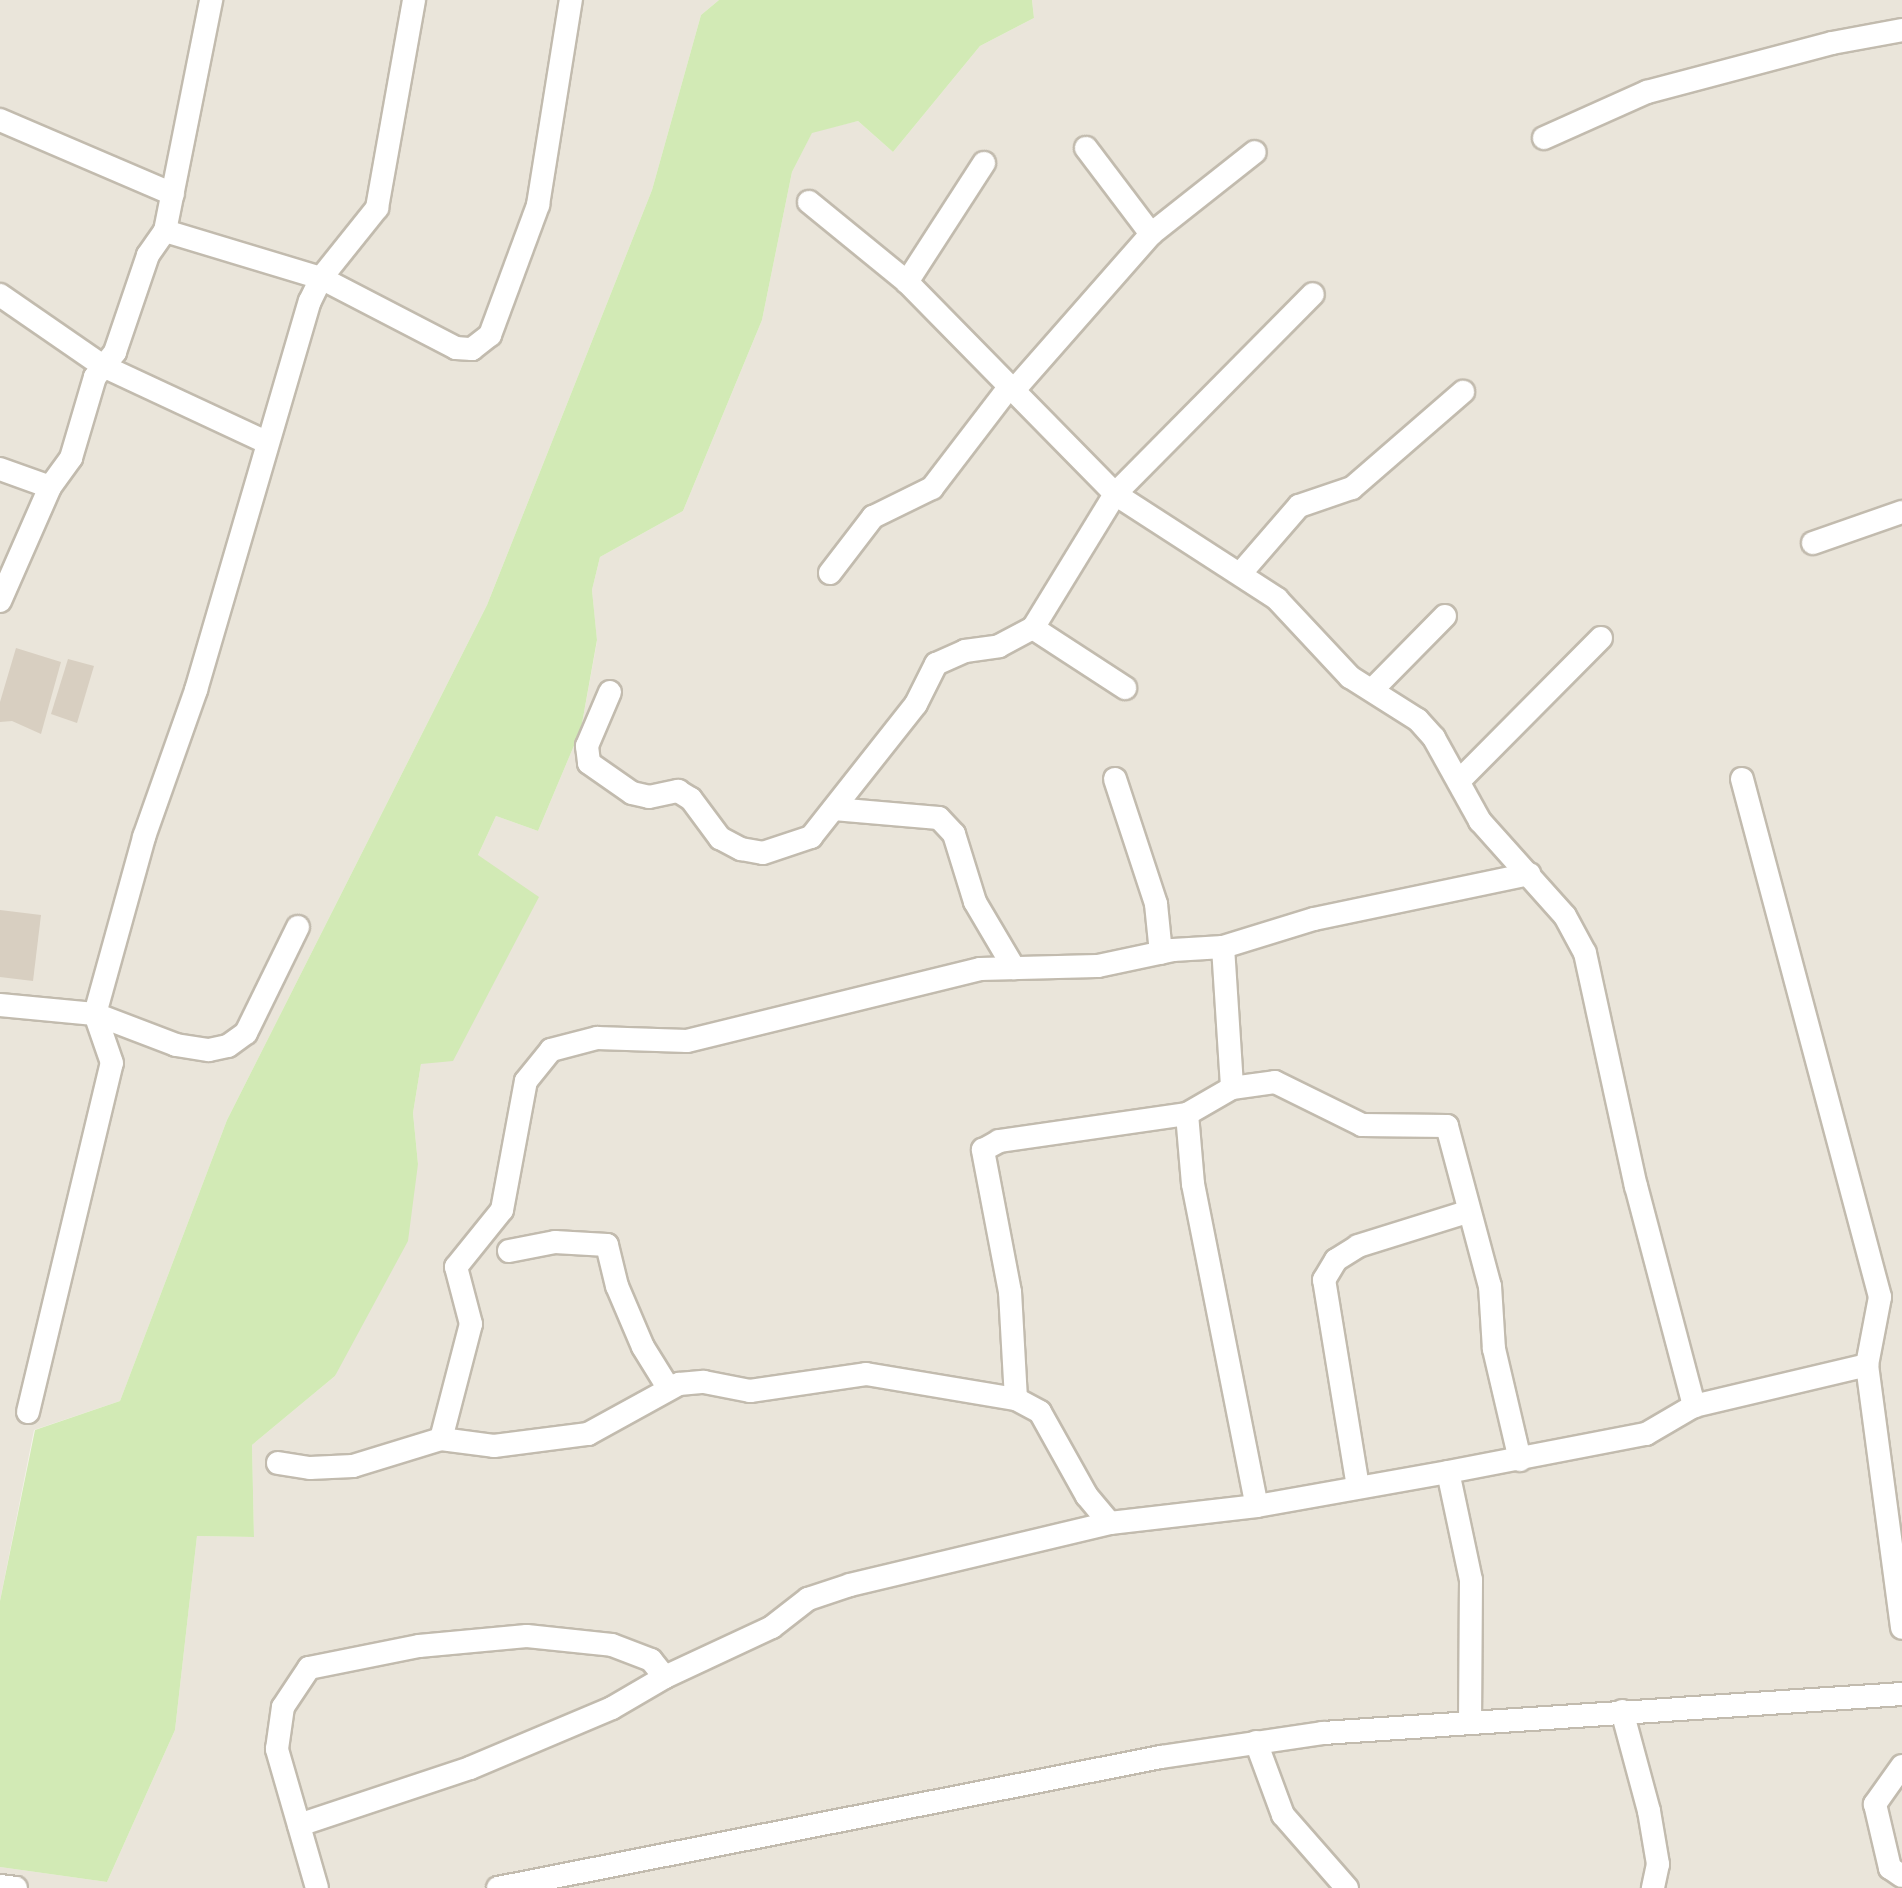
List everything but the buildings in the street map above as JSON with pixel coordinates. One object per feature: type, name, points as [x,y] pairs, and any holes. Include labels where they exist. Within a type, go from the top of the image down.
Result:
[{"type":"street","points":[[0,601],[50,487],[71,458],[95,377],[115,352],[148,255],[165,231],[211,0]]},
{"type":"street","points":[[28,1412],[112,1063],[95,1014],[144,837],[196,690],[266,442],[321,278],[377,208],[414,0]]},
{"type":"street","points":[[165,231],[321,278],[456,348],[472,349],[490,335],[538,205],[571,0]]},
{"type":"street","points":[[1544,138],[1647,92],[1832,43],[1902,30]]},
{"type":"street","points":[[0,120],[173,194]]},
{"type":"street","points":[[1086,148],[1151,234]]},
{"type":"street","points":[[830,573],[873,517],[932,488],[1012,388],[1151,234],[1255,152]]},
{"type":"street","points":[[907,282],[984,163]]},
{"type":"street","points":[[809,202],[907,282],[1115,494],[1277,599],[1350,677],[1374,688],[1418,720],[1460,780],[1480,821],[1565,916],[1585,953],[1636,1186],[1694,1406]]},
{"type":"street","points":[[610,692],[587,746],[589,763],[632,793],[649,797],[678,791],[691,799],[720,838],[763,853],[811,837],[916,704],[936,664],[965,651],[999,646],[1033,628],[1115,494],[1313,294]]},
{"type":"street","points":[[0,295],[103,366],[266,442]]},
{"type":"street","points":[[1240,574],[1299,506],[1352,488],[1463,392]]},
{"type":"street","points":[[0,469],[50,487]]},
{"type":"street","points":[[1813,543],[1902,512]]},
{"type":"street","points":[[1374,688],[1445,616]]},
{"type":"street","points":[[1033,628],[1125,688]]},
{"type":"street","points":[[1460,780],[1601,638]]},
{"type":"street","points":[[1115,779],[1156,904],[1161,953]]},
{"type":"street","points":[[1742,779],[1768,859],[1816,1068],[1871,1251],[1880,1297],[1867,1365],[1902,1628]]},
{"type":"street","points":[[834,809],[939,818],[954,834],[975,902],[1014,968]]},
{"type":"street","points":[[441,1439],[471,1324],[456,1267],[502,1210],[526,1081],[551,1050],[597,1038],[687,1041],[980,969],[1098,966],[1161,953],[1223,947],[1314,919],[1529,874]]},
{"type":"street","points":[[0,1005],[95,1014],[176,1045],[209,1050],[228,1046],[246,1033],[298,927]]},
{"type":"street","points":[[1223,947],[1232,1088]]},
{"type":"street","points":[[1016,1399],[1010,1292],[983,1150],[999,1141],[1187,1114],[1232,1088],[1275,1082],[1362,1125],[1447,1126],[1467,1212],[1490,1286],[1494,1349],[1520,1460]]},
{"type":"street","points":[[1187,1114],[1193,1184],[1257,1506]]},
{"type":"street","points":[[1358,1487],[1324,1280],[1336,1260],[1358,1246],[1467,1212]]},
{"type":"street","points":[[509,1251],[555,1242],[607,1245],[617,1286],[643,1347],[669,1389]]},
{"type":"street","points":[[299,1825],[470,1768],[612,1708],[665,1677],[772,1627],[808,1599],[1110,1523],[1257,1506],[1520,1460],[1646,1434],[1694,1406],[1867,1365]]},
{"type":"street","points":[[278,1463],[310,1468],[353,1466],[441,1439],[494,1446],[588,1434],[669,1389],[704,1382],[750,1391],[866,1374],[1016,1399],[1040,1412],[1087,1496],[1110,1523]]},
{"type":"street","points":[[1448,1472],[1471,1580],[1470,1723]]},
{"type":"street","points":[[317,1888],[277,1749],[283,1707],[309,1668],[419,1646],[527,1636],[612,1645],[651,1660],[665,1677]]},
{"type":"street","points":[[498,1888],[531,1886],[1161,1757],[1256,1742],[1470,1723],[1586,1718],[1622,1711],[1902,1694]]},
{"type":"street","points":[[1622,1711],[1649,1811],[1658,1864],[1653,1888]]},
{"type":"street","points":[[1256,1742],[1283,1815],[1347,1888]]},
{"type":"street","points":[[1902,1766],[1875,1804],[1890,1868],[1902,1876]]},
{"type":"street","points":[[0,1886],[16,1888]]},
{"type":"shaded area","points":[[0,0],[719,0],[701,15],[652,190],[487,605],[227,1120],[120,1401],[34,1430],[0,1601]]},
{"type":"shaded area","points":[[1032,0],[1902,0],[1902,1888],[0,1888],[0,1867],[107,1882],[175,1730],[197,1536],[254,1537],[252,1445],[335,1376],[418,1164],[413,1113],[421,1064],[478,855],[496,816],[538,831],[581,729],[597,641],[592,590],[600,557],[683,511],[762,320],[792,172],[812,132],[858,121],[893,152],[980,46],[1034,18]]},
{"type":"green space","points":[[719,0],[1032,0],[1034,18],[980,46],[893,152],[858,121],[812,133],[792,172],[762,320],[683,511],[600,557],[592,590],[597,640],[581,729],[538,831],[496,816],[478,855],[539,897],[453,1061],[421,1064],[413,1113],[418,1164],[408,1241],[335,1376],[252,1445],[254,1537],[197,1536],[175,1730],[107,1882],[0,1867],[0,1601],[35,1430],[120,1401],[227,1120],[487,605],[652,190],[701,15]]}]
